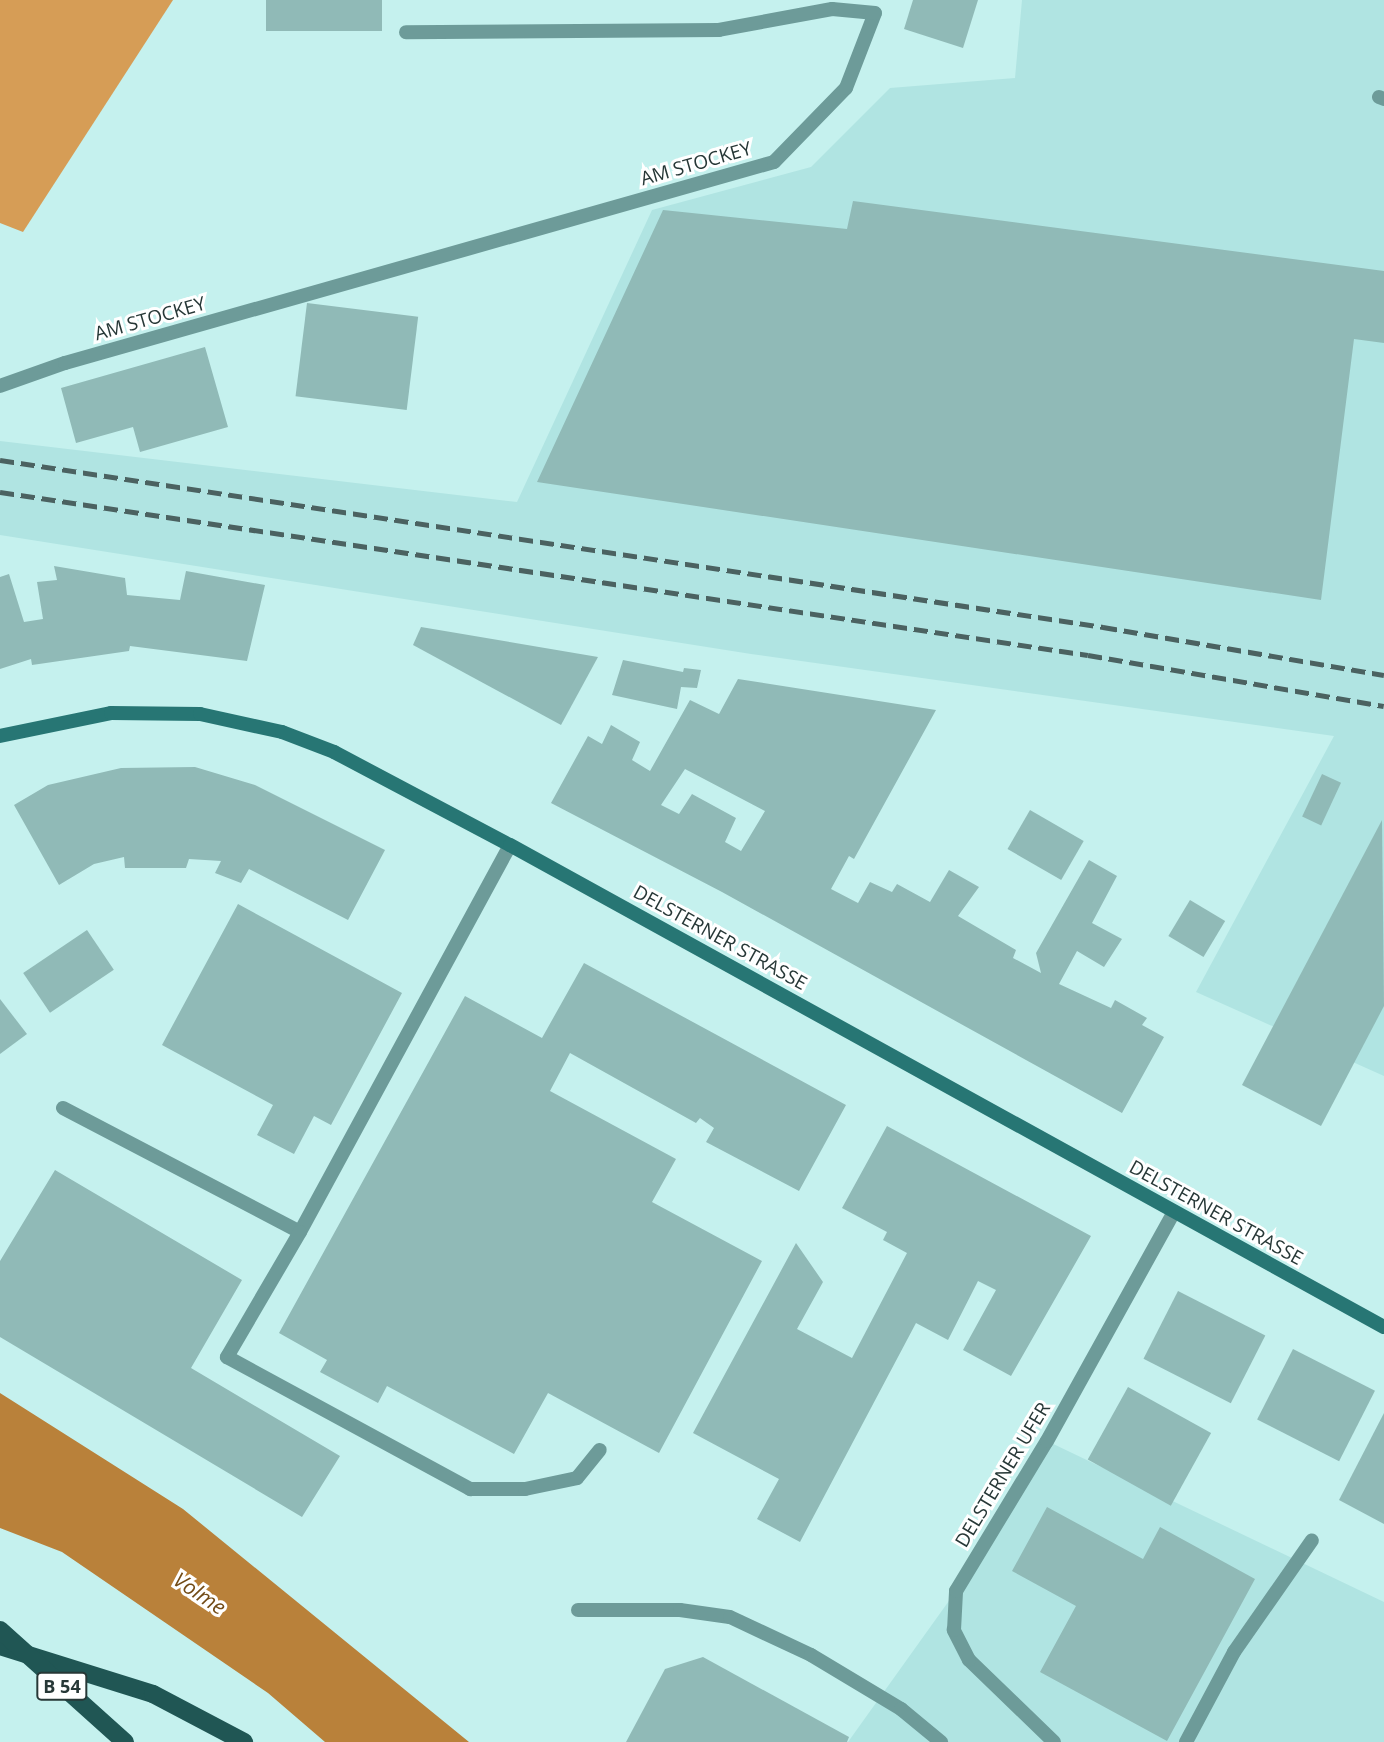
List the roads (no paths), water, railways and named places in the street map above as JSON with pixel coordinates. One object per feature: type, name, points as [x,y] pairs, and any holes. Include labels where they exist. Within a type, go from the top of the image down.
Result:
[{"type":"main road","name":"B 54","points":[[0,1630],[125,1742]]},
{"type":"main road","points":[[0,1646],[153,1694],[244,1742]]},
{"type":"street","name":"AM STOCKEY","points":[[0,386],[65,363],[774,162],[846,88],[875,13],[832,9],[719,30],[406,33]]},
{"type":"street","name":"DELSTERNER STRASSE","points":[[0,736],[111,713],[200,715],[282,732],[334,752],[510,845],[1384,1327]]},
{"type":"street","points":[[510,845],[300,1231],[227,1357],[470,1489],[525,1489],[578,1478],[600,1450]]},
{"type":"street","points":[[63,1108],[300,1231]]},
{"type":"street","name":"DELSTERNER UFER","points":[[1054,1742],[969,1660],[954,1630],[956,1591],[1047,1441],[1174,1212]]},
{"type":"street","points":[[1186,1742],[1234,1652],[1312,1541]]},
{"type":"street","points":[[578,1610],[680,1609],[730,1617],[811,1655],[901,1709],[941,1742]]},
{"type":"water","name":"Volme","points":[[0,1393],[183,1509],[469,1742],[325,1742],[268,1693],[62,1552],[0,1528]]},
{"type":"railway","points":[[0,460],[1103,627],[1384,675]]},
{"type":"railway","points":[[0,492],[1088,655],[1384,706]]}]
